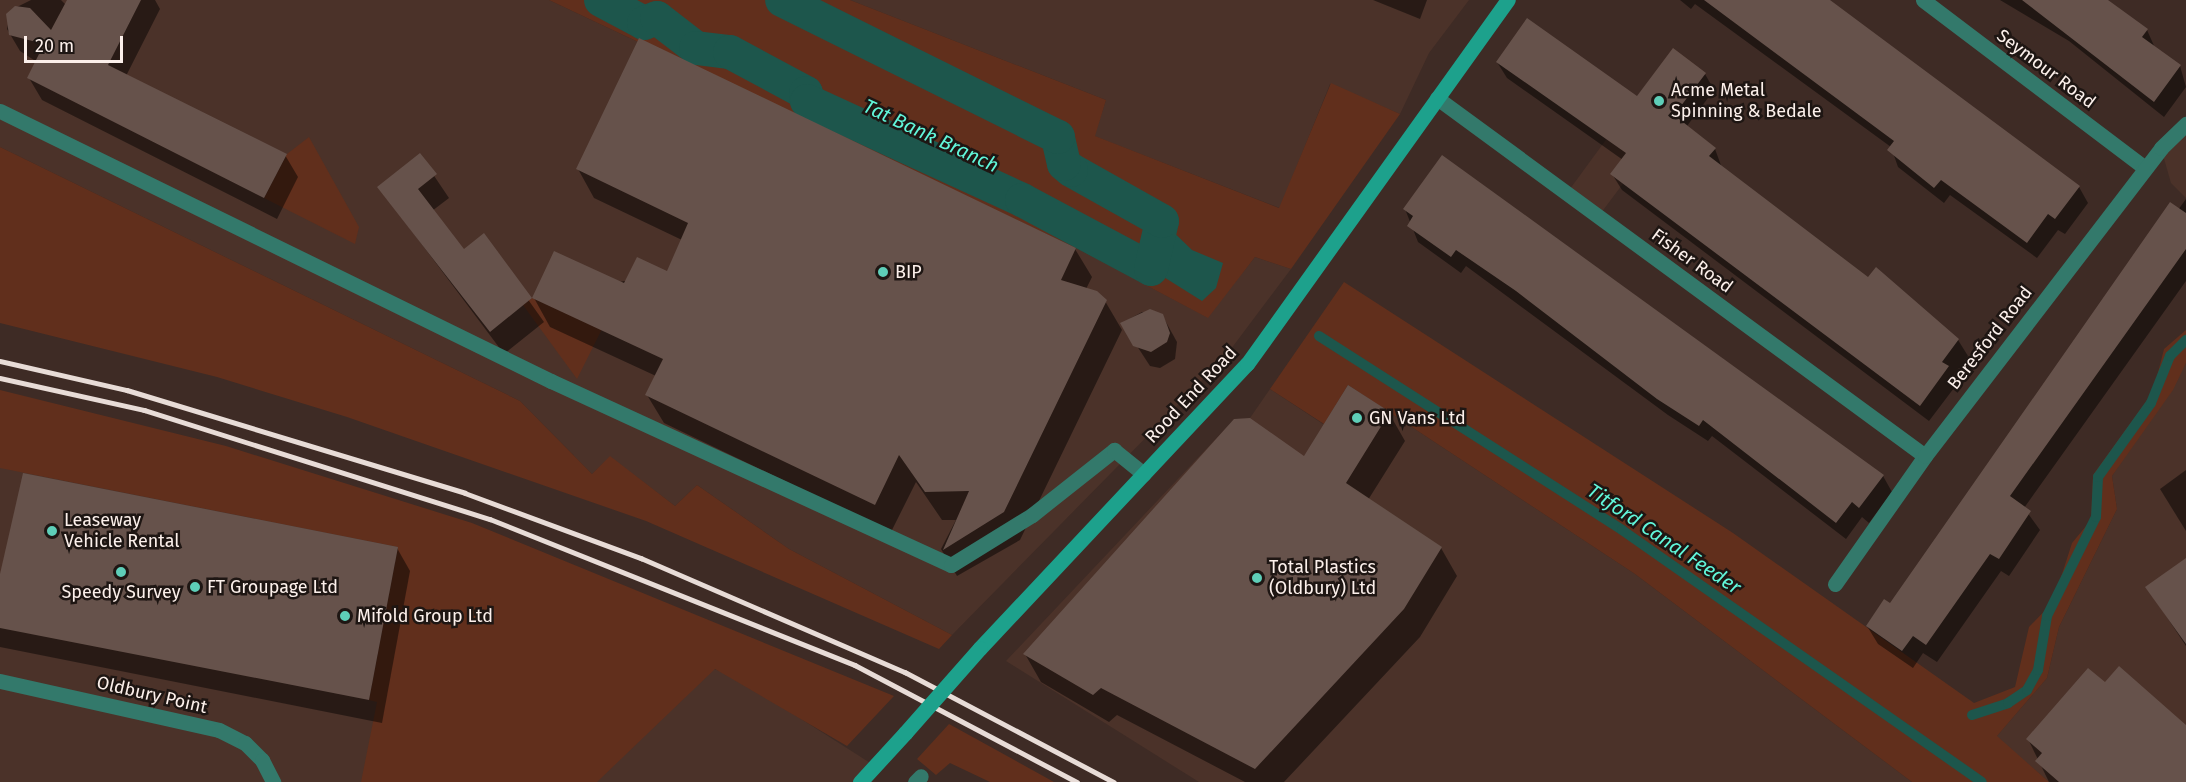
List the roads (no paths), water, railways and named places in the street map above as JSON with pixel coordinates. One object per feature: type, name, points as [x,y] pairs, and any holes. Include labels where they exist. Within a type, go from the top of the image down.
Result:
[{"type":"street","name":"Rood End Road","points":[[860,782],[980,648],[1247,364],[1508,0]]},
{"type":"street","name":"Seymour Road","points":[[1923,0],[2145,168]]},
{"type":"street","name":"Fisher Road","points":[[1437,98],[1925,456]]},
{"type":"street","points":[[0,111],[551,381],[951,565],[1032,515],[1114,450],[1144,474]]},
{"type":"street","name":"Beresford Road","points":[[1836,584],[1925,456],[2145,168],[2186,124]]},
{"type":"street","name":"Oldbury Point","points":[[0,681],[219,730],[245,742],[262,760],[273,782]]},
{"type":"water","points":[[1162,221],[1192,250],[1223,263],[1216,288],[1202,301],[1151,269]]},
{"type":"waterway","name":"Tat Bank Branch","points":[[601,0],[644,23],[657,18],[696,48],[730,52],[806,93],[807,101],[1022,200],[1151,269],[1162,221],[1071,170],[1064,164],[1058,137],[782,0]]},
{"type":"waterway","name":"Titford Canal Feeder","points":[[1319,336],[1622,530],[1982,782]]},
{"type":"waterway","points":[[1972,715],[2008,703],[2027,690],[2038,670],[2047,616],[2096,517],[2098,477],[2151,403],[2170,356],[2186,340]]},
{"type":"railway","points":[[0,361],[127,390],[465,493],[641,558],[905,672],[1114,782]]},
{"type":"railway","points":[[0,378],[144,410],[490,519],[855,665],[1077,782]]},
{"type":"place","name":"Acme Metal Spinning & Bedale","points":[[1659,101]]},
{"type":"place","name":"BIP","points":[[883,272]]},
{"type":"place","name":"GN Vans Ltd","points":[[1357,418]]},
{"type":"place","name":"Leaseway Vehicle Rental","points":[[52,531]]},
{"type":"place","name":"Speedy Survey","points":[[121,572]]},
{"type":"place","name":"Total Plastics (Oldbury) Ltd","points":[[1257,578]]},
{"type":"place","name":"FT Groupage Ltd","points":[[195,587]]},
{"type":"place","name":"Mifold Group Ltd","points":[[345,616]]}]
